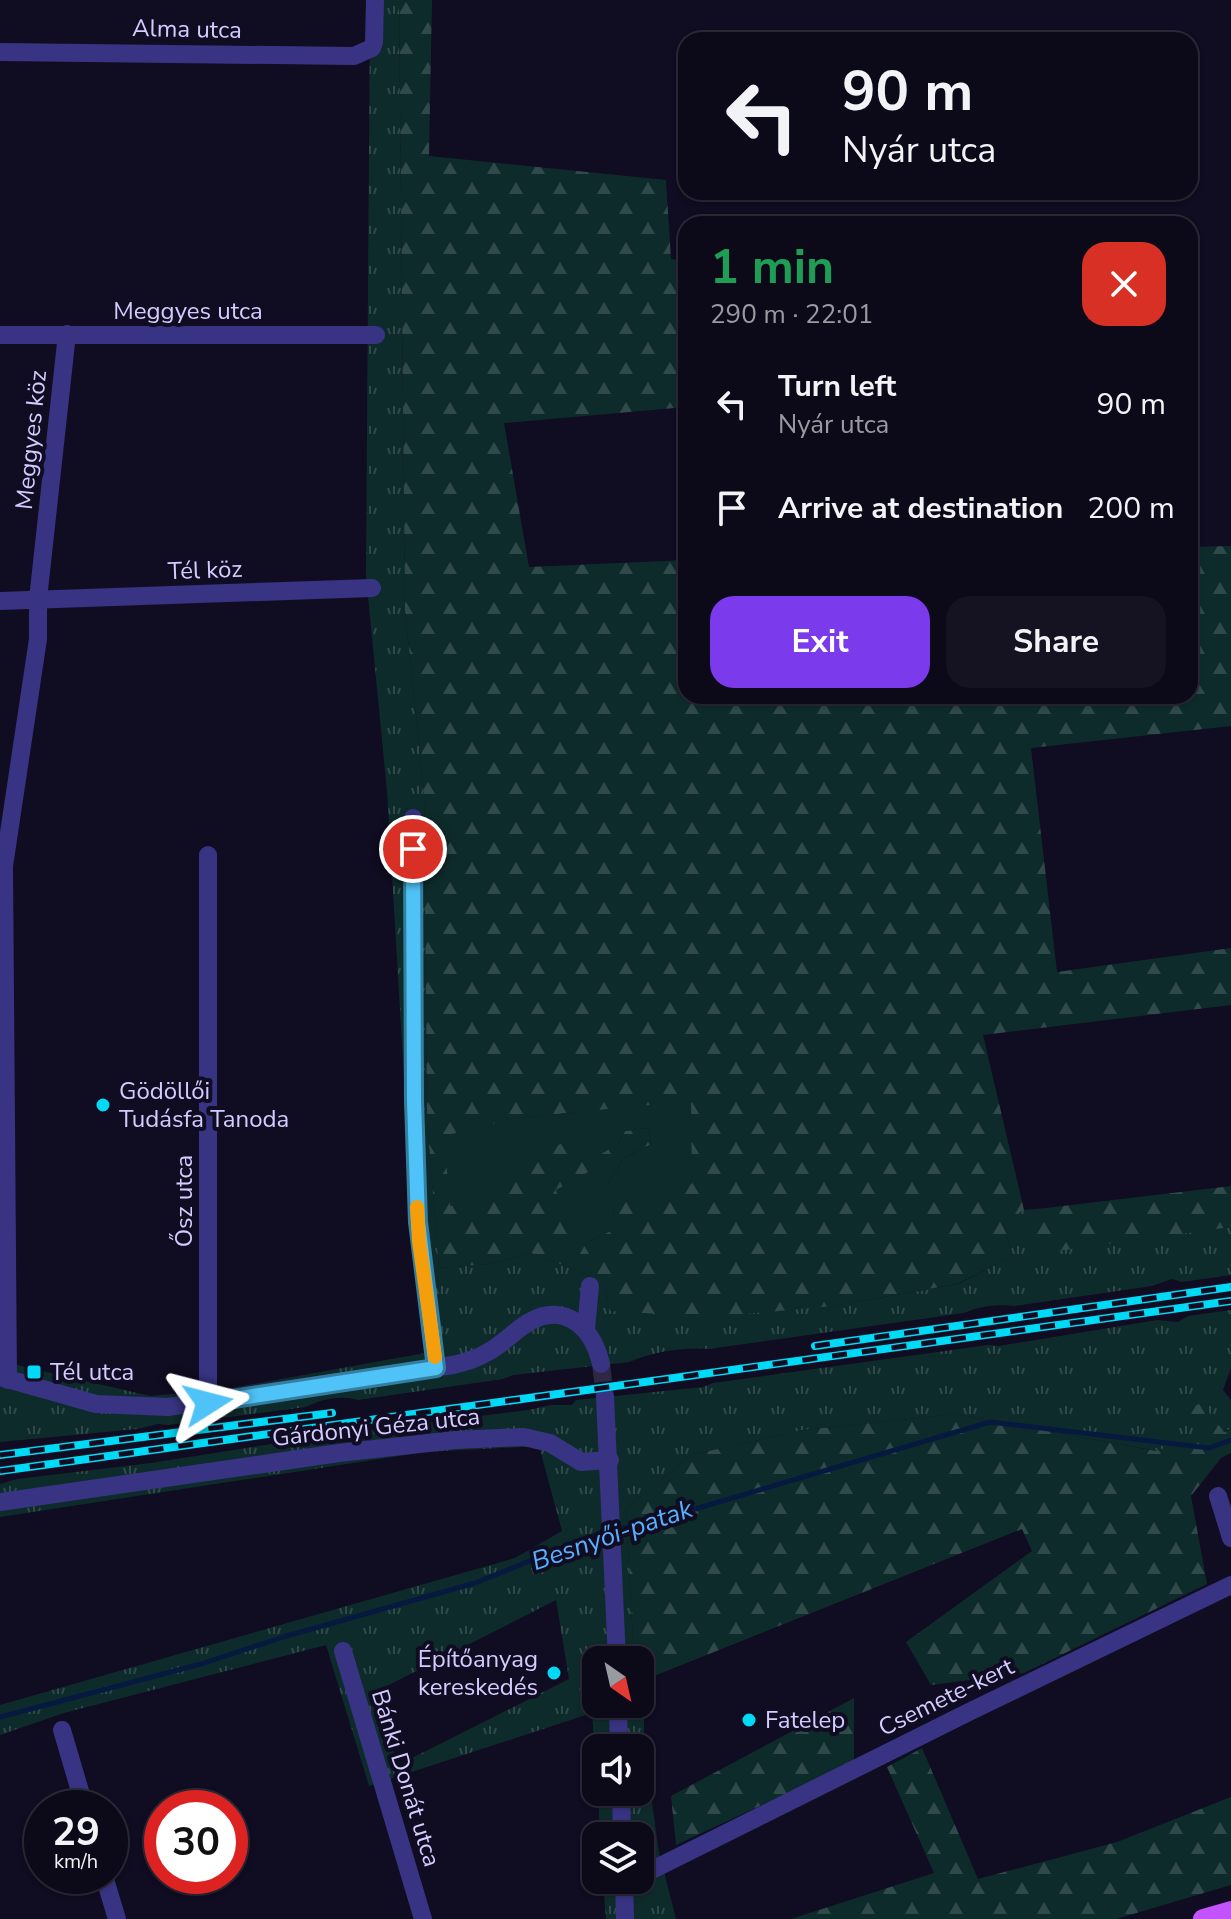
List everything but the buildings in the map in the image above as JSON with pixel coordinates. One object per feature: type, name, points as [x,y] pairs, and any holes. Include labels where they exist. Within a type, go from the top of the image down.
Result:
[{"type":"main road","points":[[1203,1919],[1231,1911]]},
{"type":"street","name":"Alma utca","points":[[0,52],[354,56],[372,48],[375,0]]},
{"type":"street","name":"Meggyes köz","points":[[38,599],[67,334]]},
{"type":"street","name":"Meggyes utca","points":[[0,335],[376,335]]},
{"type":"street","name":"Tél köz","points":[[0,601],[372,588]]},
{"type":"street","points":[[38,599],[38,639],[4,866],[4,1378],[96,1404],[168,1407],[208,1403],[470,1360],[506,1340],[531,1321],[545,1317],[565,1318],[586,1329],[597,1345],[601,1364]]},
{"type":"street","points":[[413,818],[414,1101],[418,1222],[436,1368]]},
{"type":"street","name":"Ősz utca","points":[[208,855],[208,1403]]},
{"type":"street","points":[[586,1329],[590,1286]]},
{"type":"street","points":[[605,1397],[616,1646]]},
{"type":"street","name":"Gárdonyi Géza utca","points":[[0,1502],[339,1453],[455,1440],[524,1437],[550,1443],[581,1462],[610,1460]]},
{"type":"street","points":[[1218,1496],[1231,1538]]},
{"type":"street","name":"Csemete-kert","points":[[654,1868],[1231,1585]]},
{"type":"street","name":"Bánki Donát utca","points":[[343,1651],[423,1919]]},
{"type":"street","points":[[62,1730],[80,1790]]},
{"type":"street","points":[[109,1894],[117,1919]]},
{"type":"street","points":[[625,1919],[628,1894]]},
{"type":"green space","points":[[370,0],[399,0],[405,610],[424,793],[427,1119],[439,1268],[490,1264],[532,1253],[585,1274],[606,1290],[610,1311],[833,1306],[958,1284],[1013,1256],[1003,1222],[1024,1210],[1046,1208],[1035,1253],[1231,1227],[1231,1275],[1182,1282],[1172,1279],[1152,1286],[1014,1306],[989,1306],[964,1313],[708,1349],[668,1351],[629,1362],[513,1375],[358,1400],[331,1399],[306,1407],[168,1425],[0,1442],[0,1361],[150,1396],[226,1389],[425,1353],[416,1280],[387,791],[366,576]]},
{"type":"green space","points":[[399,0],[432,0],[429,156],[666,180],[671,259],[678,260],[678,408],[504,423],[529,567],[678,560],[678,704],[1198,704],[1198,547],[1231,546],[1231,726],[1031,748],[1057,972],[1231,948],[1231,1005],[983,1035],[1024,1210],[1003,1223],[1013,1256],[957,1284],[833,1306],[711,1317],[610,1311],[606,1290],[585,1274],[532,1253],[490,1264],[439,1268],[427,1120],[424,793],[405,610]],"holes":[[[691,1102],[613,1205],[614,1229],[586,1243],[598,1186],[610,1180],[625,1157],[652,1144],[648,1128],[625,1131],[618,1144],[566,1140],[507,1171],[515,1118]]]},
{"type":"green space","points":[[691,1101],[692,1184],[613,1205],[615,1229],[586,1243],[577,1259],[556,1190],[588,1172],[598,1186],[610,1180],[625,1157],[652,1144],[648,1128],[625,1131],[618,1144],[596,1157],[566,1141],[508,1171],[506,1191],[450,1206],[444,1136],[515,1118]]},
{"type":"green space","points":[[1231,1186],[1231,1227],[1035,1254],[1027,1229],[1041,1220],[1046,1208]]},
{"type":"green space","points":[[1231,1310],[1231,1368],[1223,1390],[1231,1400],[1231,1429],[1157,1451],[955,1414],[804,1430],[691,1455],[626,1509],[633,1646],[582,1646],[582,1716],[369,1786],[326,1645],[64,1713],[0,1735],[0,1705],[515,1558],[562,1531],[539,1446],[425,1452],[0,1517],[0,1484],[17,1479],[151,1463],[309,1438],[336,1439],[361,1431],[551,1405],[572,1405],[576,1400],[703,1387],[713,1383],[988,1345],[999,1346],[1157,1320],[1178,1322],[1188,1316]],"holes":[[[556,1600],[569,1679],[398,1765],[373,1693]]]},
{"type":"green space","points":[[1202,1403],[1224,1432],[1231,1429],[1231,1453],[1221,1458],[1191,1496],[1207,1584],[1024,1673],[931,1685],[906,1642],[1032,1551],[1022,1529],[654,1676],[654,1646],[633,1646],[626,1509],[691,1455],[804,1430],[955,1414],[1156,1451],[1201,1436],[1186,1409]]},
{"type":"green space","points":[[854,1698],[854,1762],[676,1845],[671,1796]]},
{"type":"green space","points":[[592,1718],[644,1718],[644,1734],[594,1734]]},
{"type":"green space","points":[[922,1748],[978,1879],[1117,1842],[1231,1797],[1231,1885],[1116,1919],[791,1919],[934,1873],[887,1767]]},
{"type":"green space","points":[[599,1806],[652,1806],[659,1852],[676,1919],[606,1919],[604,1894],[654,1894],[654,1822],[599,1822]]},
{"type":"waterway","name":"Besnyői-patak","points":[[0,1717],[201,1664],[283,1637],[475,1583],[595,1535],[661,1519],[990,1422],[1209,1448],[1231,1440]]},
{"type":"tunnel","points":[[601,1364],[605,1397]]},
{"type":"railway","points":[[815,1346],[1231,1287]]},
{"type":"railway","points":[[0,1471],[1231,1301]]},
{"type":"railway","points":[[0,1455],[332,1413]]},
{"type":"slow traffic","points":[[417,1207],[435,1357]]},
{"type":"place","name":"Gödöllői Tudásfa Tanoda","points":[[103,1105]]},
{"type":"place","name":"Tél utca","points":[[34,1372]]},
{"type":"place","name":"Építőanyag kereskedés","points":[[554,1673]]},
{"type":"place","name":"Fatelep","points":[[749,1720]]},
{"type":"route","points":[[208,1403],[436,1368],[418,1222],[413,849]]}]
